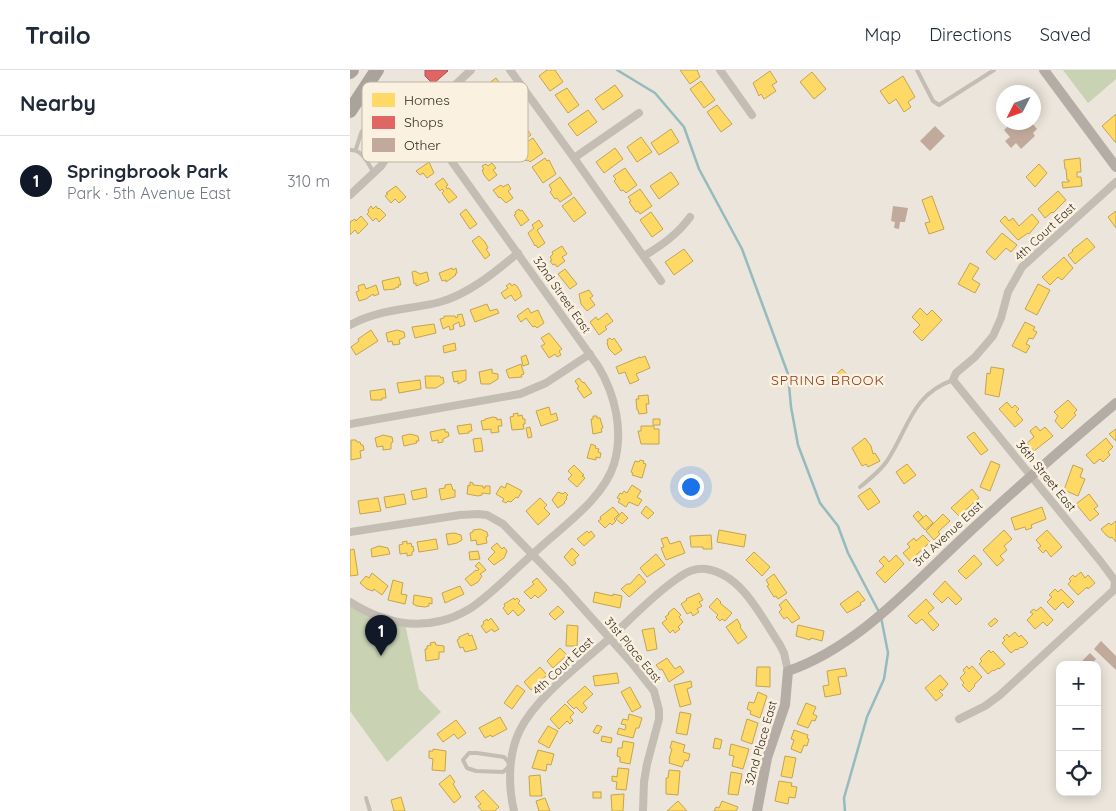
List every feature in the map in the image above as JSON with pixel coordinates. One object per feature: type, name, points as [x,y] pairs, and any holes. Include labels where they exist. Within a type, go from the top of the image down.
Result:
[{"type":"highway","points":[[350,111],[362,93]]},
{"type":"street","points":[[459,82],[472,70]]},
{"type":"street","points":[[510,70],[519,82]]},
{"type":"street","points":[[720,70],[752,115]]},
{"type":"street","points":[[1044,70],[1116,167]]},
{"type":"street","points":[[528,95],[661,281]]},
{"type":"street","points":[[574,158],[639,114]]},
{"type":"street","points":[[350,195],[384,162]]},
{"type":"street","name":"32nd Street East","points":[[350,602],[392,622],[410,624],[438,622],[456,616],[486,596],[589,502],[601,489],[611,473],[616,455],[618,437],[617,418],[608,382],[453,162]]},
{"type":"street","name":"4th Court East","points":[[953,380],[956,373],[975,357],[993,336],[1008,292],[1022,267],[1116,182]]},
{"type":"street","points":[[644,256],[669,240],[682,228],[690,217]]},
{"type":"street","points":[[350,325],[384,312],[448,300],[496,272],[518,252]]},
{"type":"street","points":[[350,424],[520,394],[546,383],[590,354]]},
{"type":"street","name":"36th Street East","points":[[953,380],[1115,581],[1114,590],[1000,695],[985,706],[959,719]]},
{"type":"street","name":"3rd Avenue East","points":[[788,671],[808,664],[832,651],[873,620],[1031,475],[1116,403]]},
{"type":"street","name":"31st Place East","points":[[350,532],[460,515],[478,514],[487,515],[503,524],[533,553],[610,638],[654,691],[659,710],[658,728],[646,764],[643,811]]},
{"type":"street","name":"4th Court East","points":[[514,811],[511,790],[511,765],[520,731],[535,708],[678,578],[695,570],[704,569]]},
{"type":"street","name":"32nd Place East","points":[[704,569],[723,574],[738,584],[780,645],[788,671],[786,705],[767,758],[757,811]]},
{"type":"lane","points":[[917,70],[933,101],[940,104],[994,70]]},
{"type":"lane","points":[[356,149],[362,132]]},
{"type":"lane","points":[[350,150],[356,149],[362,155]]},
{"type":"lane","points":[[367,162],[374,173]]},
{"type":"lane","points":[[860,487],[888,459],[915,407],[934,390],[953,380]]},
{"type":"lane","points":[[477,753],[504,756],[511,765],[503,772],[476,771],[467,768],[464,760],[469,754],[477,753]]},
{"type":"lane","points":[[366,798],[370,811]]},
{"type":"green space","points":[[1063,70],[1116,70],[1116,79],[1088,103]]},
{"type":"green space","points":[[350,602],[405,624],[419,689],[441,712],[387,762],[350,711]]},
{"type":"building: Homes","points":[[547,70],[555,70],[563,82],[550,91],[539,76]]},
{"type":"building: Homes","points":[[680,70],[697,70],[700,77],[690,84]]},
{"type":"building: Homes","points":[[770,71],[777,82],[772,85],[776,91],[764,99],[761,94],[759,96],[753,83]]},
{"type":"building: Homes","points":[[812,72],[826,89],[814,99],[800,82]]},
{"type":"building: Homes","points":[[903,76],[915,97],[908,102],[911,107],[904,112],[896,99],[889,104],[880,91]]},
{"type":"building: Homes","points":[[496,78],[499,82],[490,82]]},
{"type":"building: Homes","points":[[701,81],[715,100],[704,108],[690,89]]},
{"type":"building: Homes","points":[[615,85],[623,96],[603,110],[595,99]]},
{"type":"building: Homes","points":[[567,88],[579,105],[568,113],[555,95]]},
{"type":"building: Homes","points":[[717,105],[732,124],[721,132],[707,112]]},
{"type":"building: Homes","points":[[588,110],[597,122],[577,136],[568,124]]},
{"type":"building: Homes","points":[[1116,114],[1116,143],[1102,126]]},
{"type":"building: Homes","points":[[671,129],[679,142],[659,155],[651,143]]},
{"type":"building: Homes","points":[[641,137],[652,152],[637,162],[627,147]]},
{"type":"building: Homes","points":[[533,138],[543,153],[530,162],[528,160],[528,141]]},
{"type":"building: Homes","points":[[615,148],[623,159],[604,173],[596,162]]},
{"type":"building: Homes","points":[[545,158],[547,161],[549,160],[556,174],[543,183],[532,167]]},
{"type":"building: Homes","points":[[1080,158],[1081,172],[1077,172],[1077,177],[1081,177],[1082,186],[1063,188],[1062,182],[1069,182],[1067,180],[1064,160]]},
{"type":"building: Homes","points":[[429,162],[434,173],[427,178],[423,173],[420,175],[416,171]]},
{"type":"building: Homes","points":[[492,163],[496,168],[493,170],[497,175],[489,181],[484,175],[482,166],[486,164],[488,166]]},
{"type":"building: Homes","points":[[1039,164],[1047,173],[1035,187],[1026,177]]},
{"type":"building: Homes","points":[[625,168],[637,185],[626,193],[623,190],[621,191],[613,176]]},
{"type":"building: Homes","points":[[671,172],[679,184],[659,199],[650,186]]},
{"type":"building: Homes","points":[[560,177],[572,194],[560,202],[550,192],[552,190],[549,185]]},
{"type":"building: Homes","points":[[443,178],[448,185],[446,186],[447,189],[449,188],[457,197],[449,203],[442,193],[444,191],[442,189],[440,191],[435,184]]},
{"type":"building: Homes","points":[[508,184],[511,189],[508,191],[513,198],[506,203],[493,190],[501,185],[503,187]]},
{"type":"building: Homes","points":[[396,186],[406,197],[399,203],[395,199],[391,203],[385,196],[388,194],[386,193]]},
{"type":"building: Homes","points":[[640,189],[652,206],[640,214],[638,211],[636,212],[628,197]]},
{"type":"building: Homes","points":[[1058,191],[1066,200],[1045,218],[1038,209]]},
{"type":"building: Homes","points":[[932,196],[944,229],[929,234],[925,223],[930,222],[922,200]]},
{"type":"building: Homes","points":[[574,197],[586,213],[574,222],[562,206]]},
{"type":"building: Homes","points":[[371,206],[373,209],[376,206],[386,215],[379,222],[376,218],[373,221],[367,214]]},
{"type":"building: Homes","points":[[466,209],[477,224],[470,229],[460,214]]},
{"type":"building: Homes","points":[[519,209],[520,211],[522,210],[529,220],[521,226],[514,215]]},
{"type":"building: Homes","points":[[1116,211],[1116,228],[1108,217]]},
{"type":"building: Homes","points":[[651,212],[663,229],[652,237],[640,220]]},
{"type":"building: Homes","points":[[1032,214],[1039,222],[1029,234],[1018,240],[1000,221],[1005,216],[1009,221],[1013,218],[1019,226]]},
{"type":"building: Homes","points":[[361,216],[368,224],[358,234],[355,230],[350,235],[350,222],[355,219],[356,221]]},
{"type":"building: Homes","points":[[539,220],[543,226],[537,230],[545,243],[538,248],[528,233],[534,228],[532,225]]},
{"type":"building: Homes","points":[[1002,233],[1017,245],[1011,252],[1006,248],[995,260],[986,252]]},
{"type":"building: Homes","points":[[479,236],[485,242],[488,248],[486,249],[490,255],[485,259],[472,241]]},
{"type":"building: Homes","points":[[1087,238],[1095,247],[1075,264],[1068,255]]},
{"type":"building: Homes","points":[[562,246],[567,254],[562,257],[565,261],[557,267],[550,261],[552,260],[550,257],[553,254],[552,252]]},
{"type":"building: Homes","points":[[684,249],[693,261],[674,275],[665,262]]},
{"type":"building: Homes","points":[[1064,257],[1073,268],[1062,280],[1058,277],[1050,285],[1042,277]]},
{"type":"building: Homes","points":[[970,263],[979,268],[972,279],[980,284],[975,293],[958,284]]},
{"type":"building: Homes","points":[[452,268],[453,270],[456,268],[456,275],[446,282],[446,280],[442,281],[439,273]]},
{"type":"building: Homes","points":[[565,269],[577,284],[570,289],[558,274]]},
{"type":"building: Homes","points":[[415,271],[420,274],[427,272],[429,281],[416,286],[412,272]]},
{"type":"building: Homes","points":[[399,277],[401,285],[398,285],[399,287],[384,290],[382,281]]},
{"type":"building: Homes","points":[[510,283],[512,286],[514,284],[517,286],[522,296],[515,301],[511,295],[505,299],[501,293],[508,288],[506,286]]},
{"type":"building: Homes","points":[[364,284],[366,289],[376,285],[379,294],[374,296],[373,294],[359,301],[356,292],[359,291],[358,286]]},
{"type":"building: Homes","points":[[1038,284],[1050,290],[1037,315],[1025,309]]},
{"type":"building: Homes","points":[[589,290],[593,296],[590,298],[595,305],[587,311],[581,304],[579,294]]},
{"type":"building: Homes","points":[[487,304],[490,311],[497,309],[499,313],[475,322],[470,310]]},
{"type":"building: Homes","points":[[528,308],[531,313],[538,310],[544,323],[537,328],[533,327],[526,318],[521,322],[517,316]]},
{"type":"building: Homes","points":[[920,308],[927,315],[932,310],[942,320],[922,341],[913,332],[920,325],[912,317]]},
{"type":"building: Homes","points":[[607,313],[613,321],[599,335],[590,322],[596,317],[598,320]]},
{"type":"building: Homes","points":[[462,314],[465,325],[460,327],[459,322],[453,325],[454,329],[450,330],[449,326],[443,329],[440,319],[444,318],[444,316],[455,316],[456,318],[458,317],[457,315]]},
{"type":"building: Homes","points":[[1025,322],[1035,327],[1033,330],[1037,332],[1033,339],[1029,338],[1026,344],[1030,346],[1026,353],[1012,346]]},
{"type":"building: Homes","points":[[434,324],[436,333],[415,338],[412,327]]},
{"type":"building: Homes","points":[[371,330],[378,341],[356,355],[351,347],[359,341],[358,339]]},
{"type":"building: Homes","points":[[397,330],[404,332],[405,337],[399,340],[400,344],[393,345],[392,341],[388,342],[386,333]]},
{"type":"building: Homes","points":[[549,333],[562,349],[559,351],[561,355],[557,357],[555,354],[549,358],[541,346],[545,344],[541,338]]},
{"type":"building: Homes","points":[[610,338],[612,340],[614,338],[622,350],[615,355],[609,349],[607,343],[607,340]]},
{"type":"building: Homes","points":[[455,343],[456,350],[444,353],[443,346]]},
{"type":"building: Homes","points":[[526,355],[529,364],[523,366],[521,357]]},
{"type":"building: Homes","points":[[645,356],[650,368],[636,374],[639,380],[630,384],[625,372],[619,374],[616,367]]},
{"type":"building: Homes","points":[[521,364],[524,374],[521,375],[522,377],[509,378],[506,370]]},
{"type":"building: Homes","points":[[991,367],[1004,369],[999,397],[985,394],[987,373],[990,374]]},
{"type":"building: Homes","points":[[492,369],[492,373],[498,374],[498,379],[490,384],[481,384],[479,372]]},
{"type":"building: Homes","points":[[842,369],[850,378],[841,386],[839,384],[836,387],[830,380]]},
{"type":"building: Homes","points":[[466,370],[466,380],[458,384],[458,381],[454,382],[452,372]]},
{"type":"building: Homes","points":[[425,376],[443,377],[444,383],[436,388],[426,388]]},
{"type":"building: Homes","points":[[579,378],[592,393],[584,398],[577,388],[579,387],[575,381]]},
{"type":"building: Homes","points":[[420,380],[421,389],[399,393],[397,383]]},
{"type":"building: Homes","points":[[385,389],[386,398],[371,400],[370,391]]},
{"type":"building: Homes","points":[[648,395],[647,413],[639,414],[636,399],[639,399],[638,396]]},
{"type":"building: Homes","points":[[1068,400],[1077,410],[1074,413],[1076,415],[1062,429],[1055,421],[1058,416],[1054,412]]},
{"type":"building: Homes","points":[[1007,402],[1012,408],[1015,405],[1019,409],[1016,412],[1023,420],[1015,427],[999,409]]},
{"type":"building: Homes","points":[[549,407],[551,415],[556,413],[558,420],[541,426],[536,411]]},
{"type":"building: Homes","points":[[518,413],[518,416],[522,415],[523,419],[525,419],[524,429],[512,430],[510,417]]},
{"type":"building: Homes","points":[[593,416],[600,418],[603,428],[601,429],[602,432],[593,434],[591,419],[593,419]]},
{"type":"building: Homes","points":[[493,417],[497,418],[497,420],[501,419],[502,426],[498,426],[499,432],[491,433],[491,429],[483,430],[481,421]]},
{"type":"building: Homes","points":[[653,419],[660,419],[660,425],[654,425],[654,429],[659,429],[659,444],[641,444],[638,431],[641,431],[641,426],[653,426]]},
{"type":"building: Homes","points":[[471,424],[472,431],[459,434],[457,426]]},
{"type":"building: Homes","points":[[1036,426],[1040,431],[1045,427],[1053,436],[1034,451],[1027,443],[1034,437],[1030,431]]},
{"type":"building: Homes","points":[[530,427],[532,437],[528,438],[526,428]]},
{"type":"building: Homes","points":[[445,429],[449,436],[443,439],[443,442],[438,443],[438,440],[432,441],[430,432]]},
{"type":"building: Homes","points":[[1116,429],[1116,441],[1109,434]]},
{"type":"building: Homes","points":[[974,432],[988,450],[981,455],[967,437]]},
{"type":"building: Homes","points":[[410,434],[418,436],[419,441],[404,446],[402,436]]},
{"type":"building: Homes","points":[[383,435],[392,437],[391,449],[383,450],[383,446],[377,447],[375,438]]},
{"type":"building: Homes","points":[[481,438],[483,451],[475,452],[473,439]]},
{"type":"building: Homes","points":[[865,438],[871,446],[873,454],[875,453],[880,461],[868,467],[866,464],[862,466],[852,448]]},
{"type":"building: Homes","points":[[1106,438],[1113,447],[1108,452],[1110,455],[1103,462],[1100,459],[1094,464],[1086,455]]},
{"type":"building: Homes","points":[[351,440],[356,440],[363,445],[364,450],[360,451],[361,458],[351,460]]},
{"type":"building: Homes","points":[[591,444],[596,446],[595,448],[599,449],[598,452],[601,453],[600,458],[596,457],[596,460],[587,458]]},
{"type":"building: Homes","points":[[640,460],[646,464],[642,478],[632,475],[633,473],[631,472],[635,461],[639,462]]},
{"type":"building: Homes","points":[[991,461],[1000,465],[990,491],[980,487]]},
{"type":"building: Homes","points":[[907,464],[916,475],[904,484],[896,472]]},
{"type":"building: Homes","points":[[574,465],[585,478],[577,487],[568,479],[572,475],[568,471]]},
{"type":"building: Homes","points":[[1073,465],[1083,469],[1080,477],[1085,479],[1078,496],[1064,490]]},
{"type":"building: Homes","points":[[470,482],[473,485],[483,486],[483,488],[490,486],[490,494],[482,493],[482,495],[478,496],[467,494]]},
{"type":"building: Homes","points":[[507,483],[522,491],[518,498],[516,497],[511,502],[508,501],[506,503],[502,501],[504,499],[496,494],[501,486],[505,488]]},
{"type":"building: Homes","points":[[451,484],[453,490],[455,490],[455,497],[441,500],[439,489]]},
{"type":"building: Homes","points":[[632,485],[641,491],[637,497],[642,500],[638,506],[629,502],[626,507],[618,502],[620,499],[617,498],[624,491],[627,493]]},
{"type":"building: Homes","points":[[426,488],[427,497],[413,500],[411,491]]},
{"type":"building: Homes","points":[[870,488],[880,502],[868,510],[858,496]]},
{"type":"building: Homes","points":[[972,489],[979,498],[959,516],[951,508]]},
{"type":"building: Homes","points":[[558,492],[563,494],[565,492],[568,495],[565,503],[558,508],[552,500]]},
{"type":"building: Homes","points":[[404,494],[406,504],[386,508],[384,497]]},
{"type":"building: Homes","points":[[1089,494],[1098,506],[1094,509],[1099,514],[1090,521],[1076,504]]},
{"type":"building: Homes","points":[[378,498],[381,511],[360,514],[358,501]]},
{"type":"building: Homes","points":[[540,498],[547,505],[544,508],[550,514],[538,525],[526,511]]},
{"type":"building: Homes","points":[[646,506],[654,513],[648,519],[641,513]]},
{"type":"building: Homes","points":[[613,507],[619,514],[614,519],[616,521],[612,525],[610,523],[605,528],[598,521],[601,519],[600,517]]},
{"type":"building: Homes","points":[[1042,507],[1046,519],[1031,525],[1032,528],[1026,530],[1025,527],[1015,530],[1011,518]]},
{"type":"building: Homes","points":[[918,511],[923,517],[918,522],[913,516]]},
{"type":"building: Homes","points":[[622,512],[628,518],[622,524],[616,519]]},
{"type":"building: Homes","points":[[943,514],[950,521],[938,532],[940,534],[934,540],[926,531]]},
{"type":"building: Homes","points":[[926,515],[933,523],[925,530],[918,522]]},
{"type":"building: Homes","points":[[1116,521],[1116,542],[1101,529],[1109,523],[1111,525]]},
{"type":"building: Homes","points":[[480,529],[487,532],[487,543],[477,545],[476,540],[471,541],[470,533],[473,530]]},
{"type":"building: Homes","points":[[719,530],[746,535],[744,547],[717,542]]},
{"type":"building: Homes","points":[[1004,530],[1012,539],[1004,546],[1007,550],[1000,556],[1004,560],[997,566],[983,550]]},
{"type":"building: Homes","points":[[1047,530],[1062,547],[1051,557],[1046,550],[1043,553],[1038,548],[1041,546],[1036,540]]},
{"type":"building: Homes","points":[[587,531],[589,533],[591,531],[595,536],[584,546],[577,539]]},
{"type":"building: Homes","points":[[454,533],[461,535],[462,540],[448,545],[446,534]]},
{"type":"building: Homes","points":[[711,535],[712,549],[691,547],[690,536]]},
{"type":"building: Homes","points":[[923,535],[930,542],[910,561],[903,553],[910,547],[907,544],[914,538],[916,541]]},
{"type":"building: Homes","points":[[667,537],[670,544],[680,541],[685,553],[666,560],[661,548],[664,547],[661,539]]},
{"type":"building: Homes","points":[[436,539],[438,549],[419,552],[417,542]]},
{"type":"building: Homes","points":[[407,541],[407,544],[411,543],[414,551],[412,555],[407,556],[407,553],[400,554],[399,545]]},
{"type":"building: Homes","points":[[497,543],[502,549],[504,547],[507,551],[504,558],[494,565],[488,559],[495,552],[491,548]]},
{"type":"building: Homes","points":[[379,546],[388,548],[390,554],[372,557],[371,549]]},
{"type":"building: Homes","points":[[572,548],[579,555],[574,560],[576,563],[572,566],[564,557]]},
{"type":"building: Homes","points":[[354,549],[358,575],[350,576],[350,550]]},
{"type":"building: Homes","points":[[478,551],[480,559],[470,560],[469,552]]},
{"type":"building: Homes","points":[[754,552],[770,567],[762,576],[746,560]]},
{"type":"building: Homes","points":[[656,554],[665,565],[647,577],[640,568]]},
{"type":"building: Homes","points":[[896,555],[904,564],[885,583],[876,573],[884,566],[879,561],[884,556],[889,562]]},
{"type":"building: Homes","points":[[974,555],[982,564],[966,579],[958,571]]},
{"type":"building: Homes","points":[[479,562],[486,570],[480,574],[482,576],[478,582],[471,586],[465,579],[479,569],[475,566]]},
{"type":"building: Homes","points":[[1081,572],[1085,578],[1088,575],[1095,583],[1078,595],[1068,584],[1071,581],[1069,579],[1073,575],[1075,577]]},
{"type":"building: Homes","points":[[372,573],[388,586],[382,595],[374,589],[373,591],[367,589],[360,583],[366,576],[369,578]]},
{"type":"building: Homes","points":[[639,574],[646,582],[629,597],[621,589],[630,584]]},
{"type":"building: Homes","points":[[774,574],[787,593],[778,599],[776,596],[774,597],[767,586],[769,585],[766,580]]},
{"type":"building: Homes","points":[[537,578],[547,590],[538,598],[535,595],[531,599],[524,592],[534,584],[532,582]]},
{"type":"building: Homes","points":[[393,580],[403,583],[401,594],[407,595],[405,604],[388,600]]},
{"type":"building: Homes","points":[[945,581],[962,599],[956,605],[948,597],[942,603],[933,594]]},
{"type":"building: Homes","points":[[460,586],[464,594],[445,603],[442,593]]},
{"type":"building: Homes","points":[[1055,589],[1058,592],[1061,589],[1074,602],[1068,608],[1063,602],[1055,610],[1047,602],[1052,597],[1049,595]]},
{"type":"building: Homes","points":[[858,591],[865,600],[860,603],[861,605],[847,613],[840,604]]},
{"type":"building: Homes","points":[[595,592],[622,596],[620,608],[593,602]]},
{"type":"building: Homes","points":[[699,593],[703,600],[699,602],[702,606],[697,609],[699,612],[693,616],[691,612],[687,614],[681,604],[686,599]]},
{"type":"building: Homes","points":[[414,595],[432,598],[432,604],[429,603],[429,606],[425,607],[413,604]]},
{"type":"building: Homes","points":[[514,598],[520,601],[518,603],[525,610],[518,616],[513,610],[508,615],[503,608],[504,604]]},
{"type":"building: Homes","points":[[717,598],[732,613],[725,621],[722,619],[720,621],[716,617],[718,615],[709,607]]},
{"type":"building: Homes","points":[[786,599],[800,618],[792,623],[787,617],[784,619],[779,612],[782,609],[779,605]]},
{"type":"building: Homes","points":[[926,599],[934,608],[928,613],[939,625],[933,631],[922,619],[916,624],[908,616]]},
{"type":"building: Homes","points":[[558,606],[564,612],[555,620],[549,614]]},
{"type":"building: Homes","points":[[1041,607],[1053,620],[1047,626],[1043,622],[1035,629],[1027,620],[1033,614],[1030,612],[1034,609],[1036,611]]},
{"type":"building: Homes","points":[[674,608],[681,615],[679,617],[683,622],[678,627],[680,629],[675,633],[673,630],[670,633],[662,623],[667,619],[665,617],[668,613]]},
{"type":"building: Homes","points":[[491,618],[499,629],[494,632],[492,629],[486,633],[481,626],[484,624],[483,622]]},
{"type":"building: Homes","points":[[995,618],[998,621],[991,627],[988,624]]},
{"type":"building: Homes","points":[[737,619],[747,637],[738,644],[726,627]]},
{"type":"building: Homes","points":[[567,625],[578,626],[577,646],[566,646]]},
{"type":"building: Homes","points":[[798,625],[824,631],[822,641],[796,636]]},
{"type":"building: Homes","points":[[654,628],[657,649],[647,651],[642,630]]},
{"type":"building: Homes","points":[[1015,632],[1019,637],[1021,635],[1028,643],[1011,653],[1002,643],[1005,640],[1003,638],[1007,634],[1009,637]]},
{"type":"building: Homes","points":[[468,633],[469,636],[472,635],[477,649],[465,652],[463,647],[460,648],[457,640]]},
{"type":"building: Homes","points":[[435,642],[436,645],[444,646],[444,652],[439,652],[439,659],[426,661],[425,649],[431,645],[430,643]]},
{"type":"building: Homes","points":[[560,648],[567,655],[553,668],[547,661]]},
{"type":"building: Homes","points":[[989,650],[991,653],[993,651],[1005,664],[988,674],[979,664],[982,661],[980,659]]},
{"type":"building: Homes","points":[[667,658],[675,669],[680,666],[684,672],[669,682],[662,669],[660,670],[656,665]]},
{"type":"building: Homes","points":[[967,666],[969,669],[972,666],[982,677],[969,692],[962,685],[964,683],[960,678],[965,673],[963,670]]},
{"type":"building: Homes","points":[[540,667],[547,675],[531,690],[524,682]]},
{"type":"building: Homes","points":[[757,667],[770,667],[770,687],[756,686]]},
{"type":"building: Homes","points":[[845,668],[847,676],[838,677],[841,694],[825,697],[823,686],[829,685],[827,671]]},
{"type":"building: Homes","points":[[617,673],[619,683],[595,686],[593,676]]},
{"type":"building: Homes","points":[[940,675],[948,684],[942,691],[941,689],[939,691],[943,695],[936,701],[925,688]]},
{"type":"building: Homes","points":[[691,681],[692,687],[687,689],[691,704],[680,707],[674,685]]},
{"type":"building: Homes","points":[[517,685],[525,691],[512,709],[504,703]]},
{"type":"building: Homes","points":[[585,686],[593,694],[583,703],[587,708],[582,713],[576,707],[574,709],[567,702]]},
{"type":"building: Homes","points":[[630,687],[641,707],[632,712],[621,692]]},
{"type":"building: Homes","points":[[758,692],[767,696],[760,718],[750,714],[751,711],[747,709],[749,702],[754,703]]},
{"type":"building: Homes","points":[[806,703],[816,707],[813,714],[817,716],[815,721],[812,720],[808,728],[797,724]]},
{"type":"building: Homes","points":[[565,704],[574,713],[570,717],[573,721],[570,724],[567,721],[559,729],[550,719]]},
{"type":"building: Homes","points":[[680,712],[691,714],[687,735],[676,733]]},
{"type":"building: Homes","points":[[629,714],[642,718],[633,738],[617,734],[619,728],[625,730],[626,725],[621,724],[623,719],[628,720]]},
{"type":"building: Homes","points":[[500,717],[507,729],[492,737],[491,735],[485,738],[479,728]]},
{"type":"building: Homes","points":[[747,719],[758,723],[752,744],[741,740]]},
{"type":"building: Homes","points":[[456,720],[466,733],[458,739],[454,734],[443,742],[437,734]]},
{"type":"building: Homes","points":[[597,725],[602,727],[598,734],[593,732]]},
{"type":"building: Homes","points":[[548,726],[558,731],[549,748],[538,742]]},
{"type":"building: Homes","points":[[794,730],[808,735],[807,746],[804,745],[801,753],[791,749],[794,740],[791,739]]},
{"type":"building: Homes","points":[[602,736],[612,738],[611,743],[601,741]]},
{"type":"building: Homes","points":[[715,738],[722,740],[720,749],[713,748]]},
{"type":"building: Homes","points":[[623,741],[634,743],[630,764],[620,762],[620,757],[617,756],[618,748],[622,748]]},
{"type":"building: Homes","points":[[672,741],[685,745],[683,752],[690,754],[688,761],[685,760],[682,767],[669,763]]},
{"type":"building: Homes","points":[[731,744],[749,749],[743,769],[732,766],[734,756],[729,755]]},
{"type":"building: Homes","points":[[433,749],[446,751],[445,771],[432,770],[433,759],[429,758],[429,751],[433,751]]},
{"type":"building: Homes","points":[[538,750],[554,754],[551,765],[547,764],[546,771],[532,768]]},
{"type":"building: Homes","points":[[785,756],[796,758],[792,778],[781,776]]},
{"type":"building: Homes","points":[[618,768],[629,769],[626,790],[616,789],[617,782],[612,781],[612,776],[617,777]]},
{"type":"building: Homes","points":[[669,770],[680,771],[678,795],[666,794],[666,778],[668,778]]},
{"type":"building: Homes","points":[[731,772],[742,774],[738,795],[728,794]]},
{"type":"building: Homes","points":[[450,775],[461,797],[454,803],[439,784]]},
{"type":"building: Homes","points":[[540,775],[542,796],[530,796],[529,776]]},
{"type":"building: Homes","points":[[779,781],[792,783],[791,786],[797,787],[795,798],[789,797],[788,804],[775,801]]},
{"type":"building: Homes","points":[[483,790],[499,807],[495,811],[482,811],[478,806],[481,804],[475,797]]},
{"type":"building: Homes","points":[[593,792],[601,792],[601,798],[593,798]]},
{"type":"building: Homes","points":[[624,794],[623,811],[612,811],[611,795]]},
{"type":"building: Homes","points":[[401,797],[405,811],[394,811],[391,800]]},
{"type":"building: Homes","points":[[545,798],[550,811],[539,811],[536,801]]},
{"type":"building: Homes","points":[[678,801],[687,811],[667,811]]},
{"type":"building: Homes","points":[[722,801],[738,807],[736,811],[714,811],[716,807],[719,808]]},
{"type":"building: Shops","points":[[425,70],[448,71],[435,82],[431,82],[425,76]]},
{"type":"building: Other","points":[[935,126],[945,136],[930,151],[920,141]]},
{"type":"building: Other","points":[[1004,130],[1036,130],[1033,133],[1035,136],[1021,149],[1016,143],[1011,148],[1005,141],[1010,137]]},
{"type":"building: Other","points":[[893,206],[908,208],[905,222],[900,222],[899,229],[894,228],[895,222],[891,221]]},
{"type":"building: Other","points":[[1101,641],[1116,656],[1116,670],[1094,649]]},
{"type":"building: Other","points":[[1090,653],[1096,659],[1094,661],[1083,660]]},
{"type":"waterway","points":[[617,70],[655,93],[684,127],[699,169],[742,249],[788,374],[791,407],[798,445],[820,503],[838,526],[848,553],[879,612]]},
{"type":"waterway","points":[[845,811],[844,798],[867,717],[884,679],[888,653],[881,617]]},
{"type":"place","name":"Springbrook Park","points":[[381,656]]},
{"type":"district","name":"SPRING BROOK","points":[[828,380]]}]
